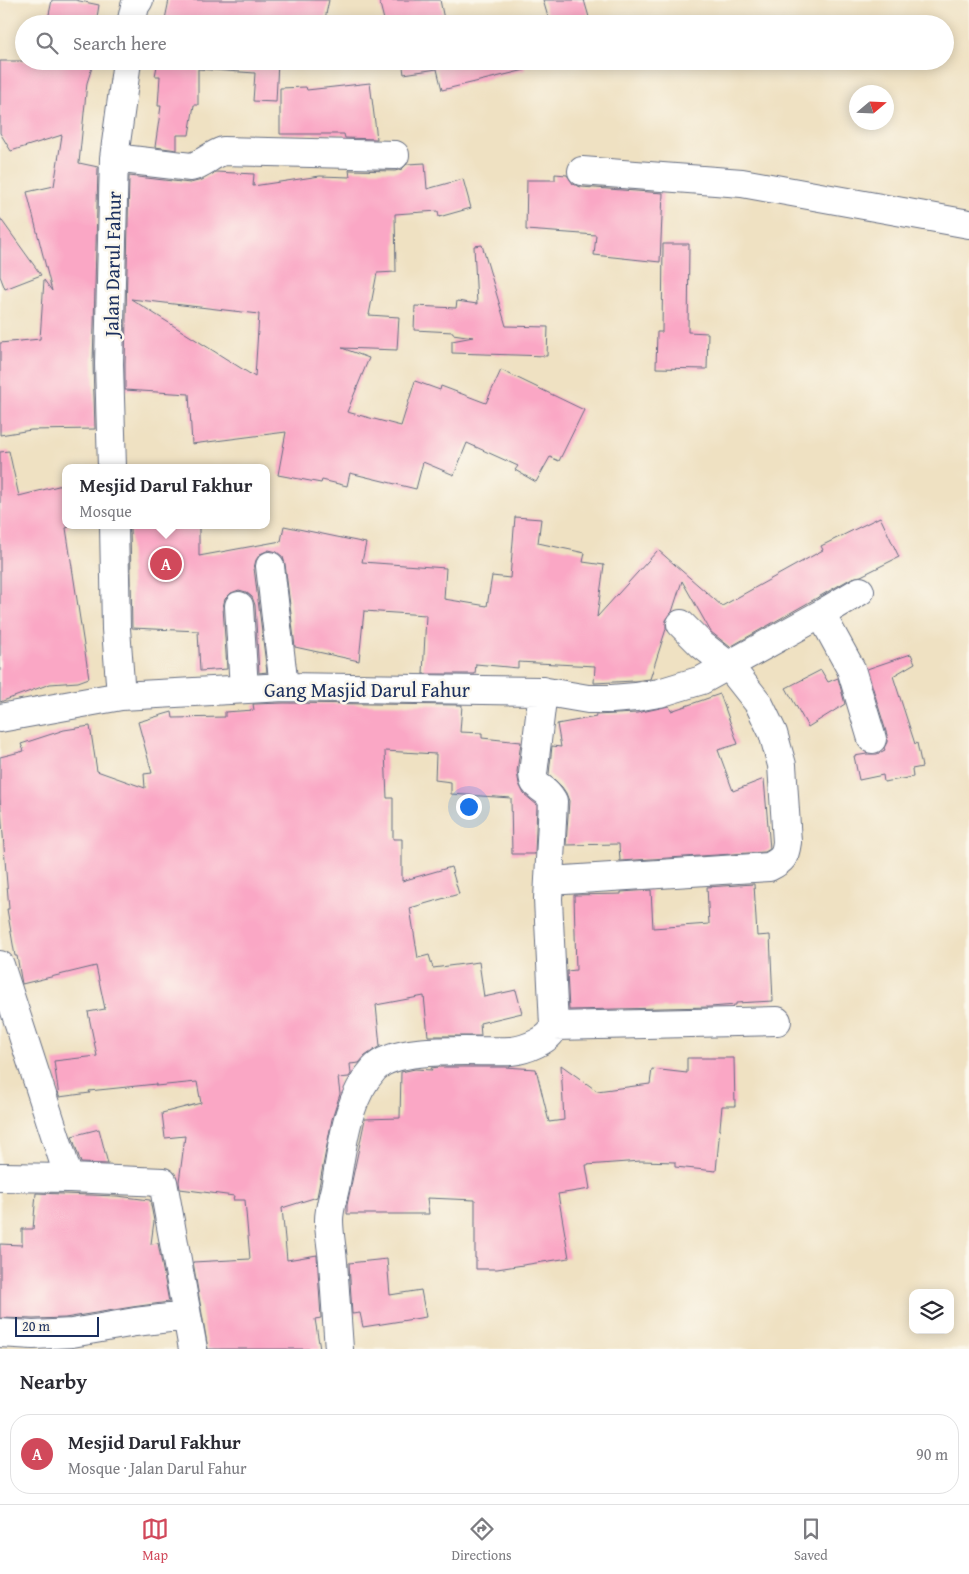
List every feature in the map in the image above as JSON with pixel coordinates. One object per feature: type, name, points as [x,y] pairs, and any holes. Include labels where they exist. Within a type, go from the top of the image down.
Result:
[{"type":"street","points":[[133,15],[139,0]]},
{"type":"street","name":"Jalan Darul Fahur","points":[[112,464],[110,364],[114,158],[126,70]]},
{"type":"street","points":[[114,158],[191,167],[223,151],[395,155]]},
{"type":"street","points":[[582,171],[742,183],[969,224]]},
{"type":"street","points":[[114,529],[116,629],[121,696]]},
{"type":"street","points":[[270,566],[284,687]]},
{"type":"street","name":"Gang Masjid Darul Fahur","points":[[0,718],[121,696],[284,687],[543,691],[588,699],[636,697],[659,693],[702,680],[860,591]]},
{"type":"street","points":[[239,606],[244,689]]},
{"type":"street","points":[[821,614],[851,669],[872,739]]},
{"type":"street","points":[[549,880],[769,867],[781,861],[786,851],[787,842],[782,766],[773,733],[759,704],[729,666],[702,645],[681,624]]},
{"type":"street","points":[[339,1349],[329,1218],[348,1118],[358,1093],[371,1073],[383,1062],[408,1055],[444,1051],[513,1051],[544,1040],[553,1032],[548,898],[553,801],[545,790],[534,782],[533,774],[543,691]]},
{"type":"street","points":[[0,965],[69,1178]]},
{"type":"street","points":[[554,1026],[777,1021]]},
{"type":"street","points":[[0,1176],[123,1179],[162,1182],[193,1349]]},
{"type":"street","points":[[0,1333],[33,1335],[72,1333],[135,1322],[186,1316]]},
{"type":"building","points":[[52,0],[75,0],[99,5],[97,15],[49,15]]},
{"type":"building","points":[[169,0],[329,0],[326,15],[166,15]]},
{"type":"building","points":[[379,0],[440,0],[443,15],[383,15]]},
{"type":"building","points":[[543,0],[584,0],[588,15],[547,15]]},
{"type":"building","points":[[0,61],[15,61],[15,70],[91,70],[87,83],[79,163],[98,167],[93,364],[95,429],[31,430],[0,435],[0,343],[40,339],[44,280],[52,291],[27,192],[54,186],[62,135],[11,151],[0,133]]},
{"type":"building","points":[[156,70],[198,70],[198,105],[194,105],[189,135],[177,135],[177,150],[155,147],[161,106],[158,106],[160,76],[155,76]]},
{"type":"building","points":[[212,70],[278,70],[276,102],[253,101],[255,73]]},
{"type":"building","points":[[403,70],[430,70],[404,74]]},
{"type":"building","points":[[437,70],[525,70],[442,90]]},
{"type":"building","points":[[370,83],[377,139],[345,138],[344,134],[280,134],[280,88],[306,87],[307,90]]},
{"type":"building","points":[[425,163],[427,189],[463,179],[471,208],[439,217],[438,211],[395,214],[396,272],[377,273],[369,315],[399,317],[397,350],[342,348],[369,358],[347,412],[401,426],[415,381],[440,390],[441,386],[486,403],[501,370],[584,410],[559,461],[550,457],[536,482],[515,470],[518,466],[467,443],[454,475],[423,462],[416,489],[350,473],[347,486],[322,480],[321,483],[278,475],[286,432],[192,444],[189,394],[125,390],[129,176],[190,183],[202,180],[216,172],[254,174],[253,186],[320,176],[350,177],[349,170],[395,171],[402,169],[407,164]],"holes":[[[131,299],[259,314],[255,377]]]},
{"type":"building","points":[[555,174],[567,175],[573,184],[581,187],[663,193],[660,262],[594,255],[596,235],[526,230],[527,180],[555,180]]},
{"type":"building","points":[[0,218],[41,275],[5,289],[0,276]]},
{"type":"building","points":[[663,244],[689,244],[688,332],[708,333],[707,369],[656,368],[657,332],[662,332]]},
{"type":"building","points":[[482,245],[506,326],[548,327],[547,356],[452,353],[452,341],[473,337],[453,334],[453,332],[414,330],[415,306],[456,308],[457,301],[477,304],[474,246]]},
{"type":"building","points":[[9,451],[19,496],[62,485],[62,529],[66,529],[89,678],[78,682],[50,684],[0,702],[0,452]]},
{"type":"building","points":[[515,517],[541,519],[538,543],[585,553],[583,562],[604,565],[597,617],[658,550],[722,606],[823,550],[821,546],[880,517],[899,557],[861,576],[852,578],[730,647],[711,632],[682,581],[672,612],[666,620],[666,629],[650,679],[594,683],[595,666],[518,662],[518,668],[476,664],[475,674],[423,674],[426,615],[364,611],[359,661],[295,647],[285,564],[283,557],[277,552],[269,550],[260,554],[254,568],[267,672],[259,673],[255,605],[252,597],[246,592],[239,590],[231,593],[225,599],[223,607],[227,669],[200,671],[198,631],[132,628],[130,529],[199,529],[199,556],[281,541],[284,526],[366,543],[362,562],[446,568],[444,599],[487,606],[492,576],[510,578]]},
{"type":"building","points":[[911,654],[915,663],[893,676],[915,744],[917,743],[922,767],[912,769],[913,777],[884,782],[883,775],[859,780],[854,756],[877,754],[885,750],[887,742],[887,735],[867,669]]},
{"type":"building","points":[[821,670],[828,682],[838,678],[845,704],[808,727],[786,688]]},
{"type":"building","points":[[720,694],[738,744],[718,750],[733,791],[764,779],[770,849],[765,852],[620,861],[619,844],[566,845],[569,801],[562,787],[549,774],[552,746],[561,747],[557,724],[596,717],[595,715],[637,713],[669,706],[671,711]]},
{"type":"building","points":[[253,704],[462,705],[460,732],[482,733],[482,738],[521,742],[517,772],[519,784],[524,794],[537,805],[535,854],[512,854],[511,798],[451,794],[451,782],[435,780],[436,754],[385,751],[387,798],[393,798],[393,839],[402,839],[402,881],[451,867],[459,894],[410,908],[418,958],[429,955],[433,968],[479,962],[484,997],[516,990],[522,1013],[480,1023],[481,1036],[428,1036],[424,996],[376,1005],[380,1046],[365,1056],[359,1063],[350,1064],[351,1074],[349,1077],[338,1078],[340,1094],[332,1119],[317,1197],[282,1208],[287,1260],[317,1255],[321,1318],[315,1319],[320,1349],[208,1349],[193,1262],[250,1259],[245,1200],[233,1200],[234,1196],[180,1189],[179,1182],[185,1136],[165,1138],[162,1113],[201,1103],[197,1082],[89,1091],[90,1093],[59,1097],[54,1061],[97,1056],[88,1012],[105,1009],[96,966],[22,984],[7,909],[9,909],[0,798],[0,757],[24,751],[21,744],[64,730],[90,726],[97,771],[145,788],[144,774],[152,773],[138,722],[172,712],[173,718],[225,717],[225,712],[254,710]]},
{"type":"building","points":[[754,884],[757,936],[770,935],[773,1001],[736,1003],[736,1005],[710,1007],[569,1010],[567,971],[576,970],[574,895],[621,894],[621,892],[651,890],[653,928],[709,924],[707,887]]},
{"type":"building","points":[[687,1058],[734,1058],[735,1106],[722,1106],[716,1171],[675,1167],[675,1162],[641,1161],[586,1165],[590,1189],[558,1194],[569,1258],[497,1269],[476,1269],[475,1200],[427,1198],[429,1214],[347,1214],[347,1205],[365,1119],[400,1118],[401,1072],[415,1069],[432,1070],[431,1068],[439,1067],[536,1069],[549,1122],[564,1120],[561,1065],[597,1091],[650,1084],[652,1069],[687,1073]]},
{"type":"building","points":[[99,1129],[108,1164],[81,1163],[72,1136]]},
{"type":"building","points":[[36,1193],[117,1196],[150,1200],[154,1221],[151,1244],[158,1243],[169,1302],[65,1318],[0,1318],[0,1244],[22,1245],[22,1229],[33,1229]]},
{"type":"building","points":[[387,1259],[390,1295],[421,1290],[426,1317],[363,1327],[360,1313],[352,1314],[349,1263]]},
{"type":"place","name":"Mesjid Darul Fakhur","points":[[166,564]]}]
